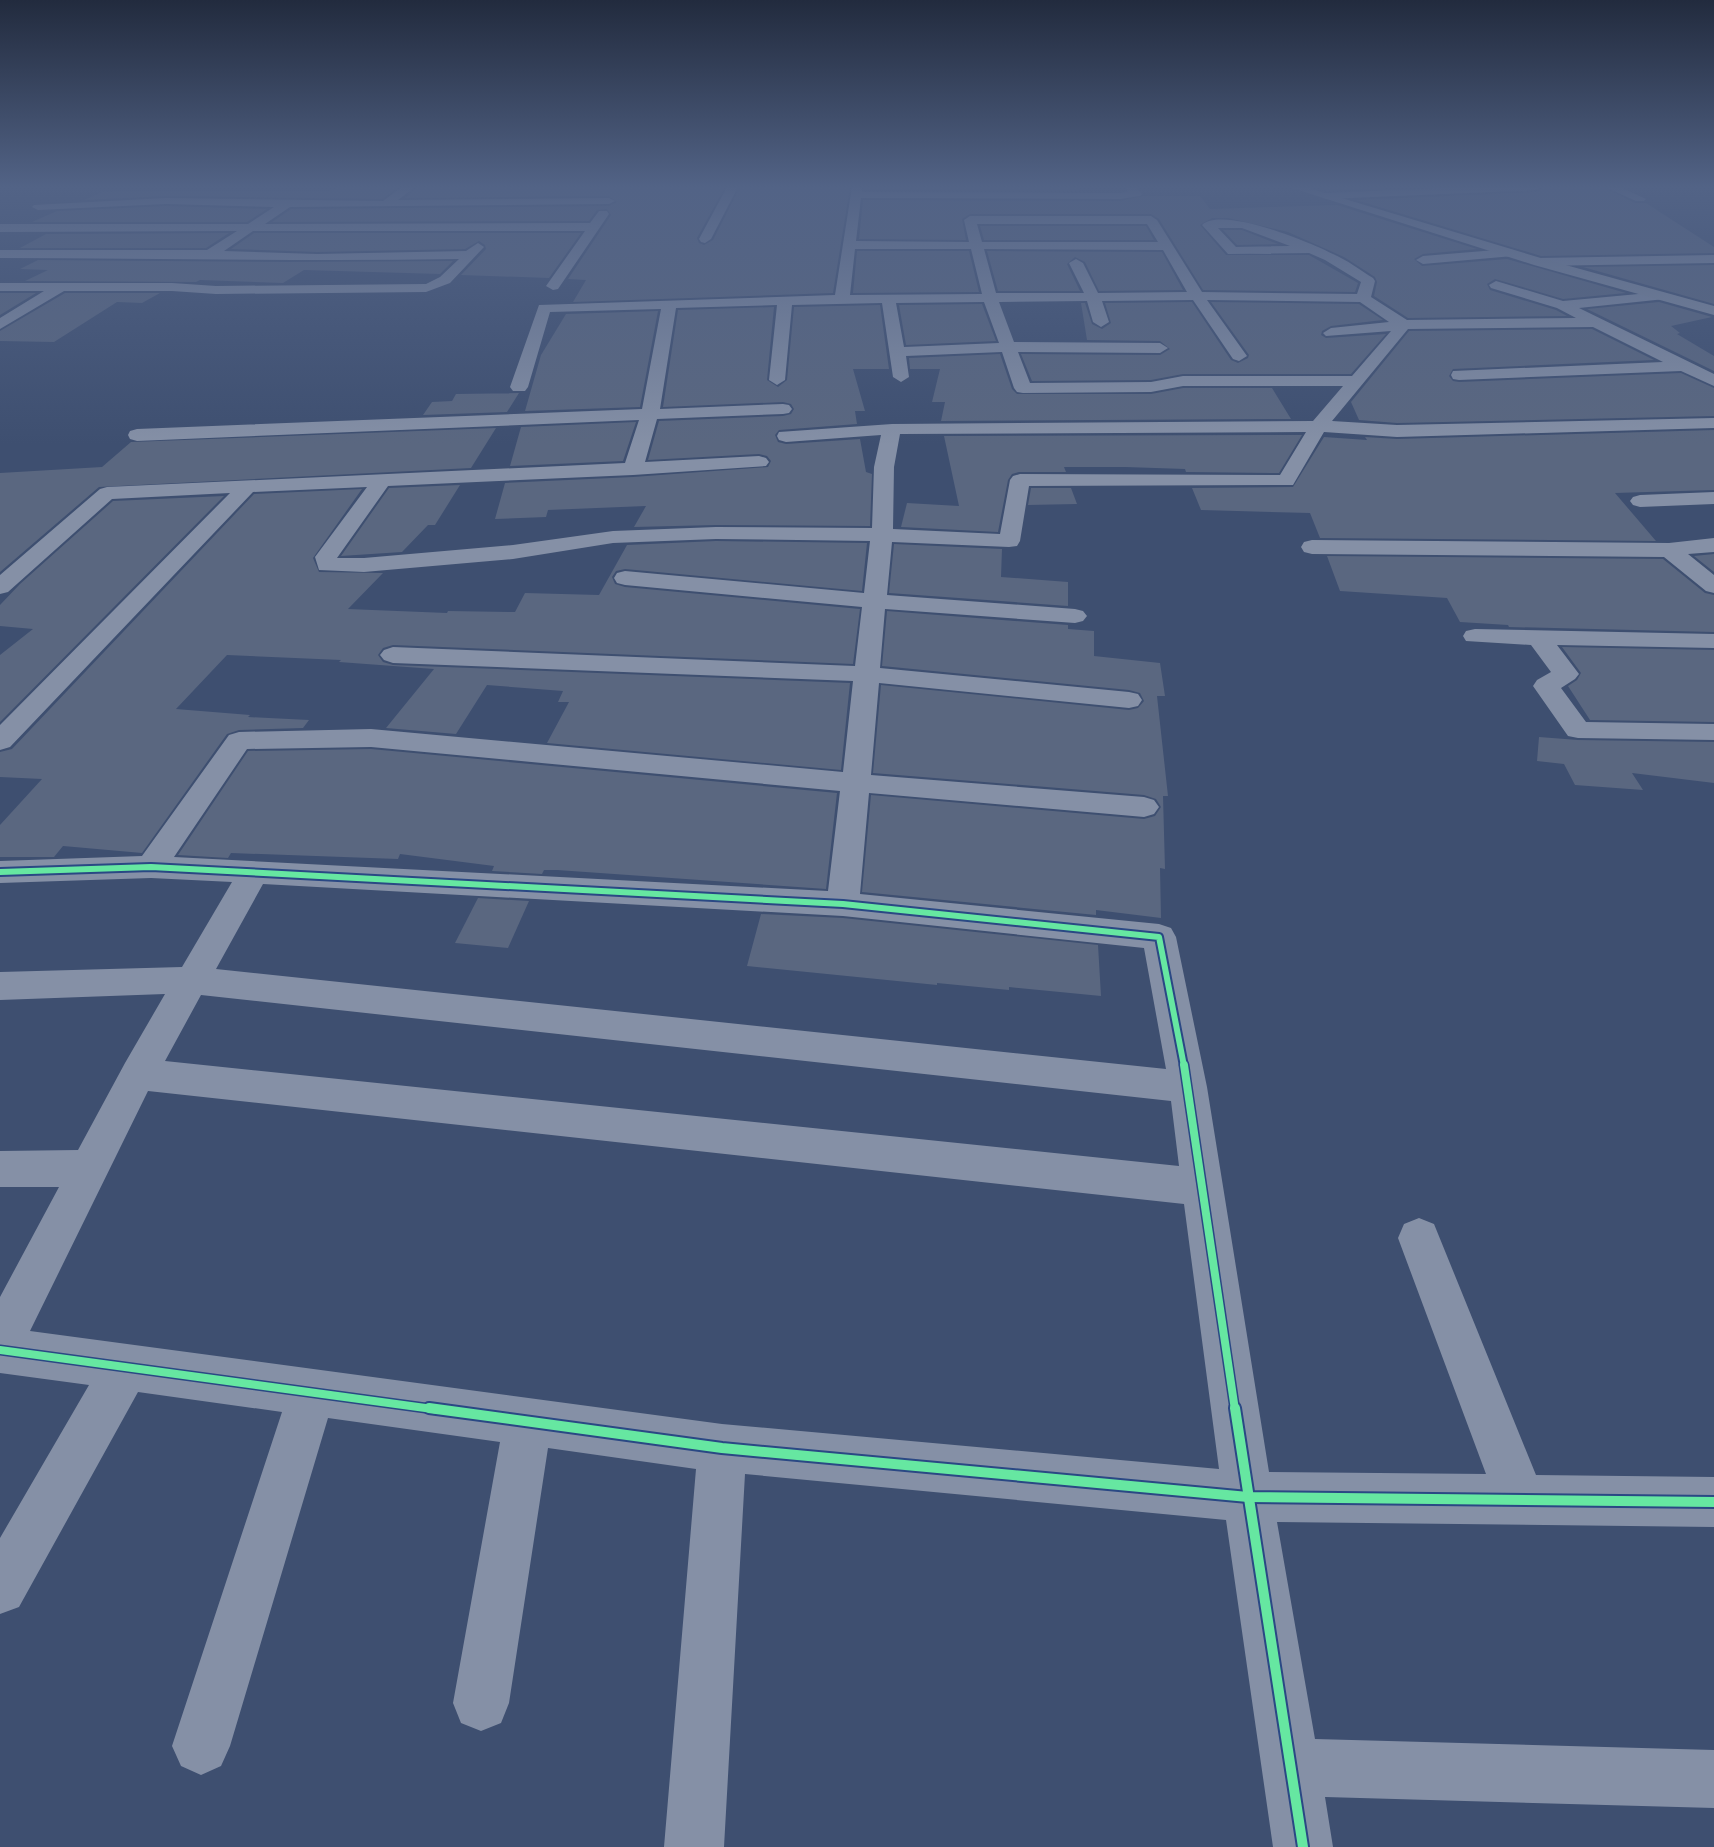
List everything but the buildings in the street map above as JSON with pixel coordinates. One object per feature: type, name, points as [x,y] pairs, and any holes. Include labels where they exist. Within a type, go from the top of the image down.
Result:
[{"type":"main road","points":[[1579,273],[1714,311]]},
{"type":"street","points":[[0,324],[84,273]]},
{"type":"street","points":[[0,287],[172,287],[274,290],[426,288],[437,286],[453,273]]},
{"type":"street","points":[[553,286],[562,273]]},
{"type":"street","points":[[842,299],[845,273]]},
{"type":"street","points":[[983,273],[990,298],[1023,388],[1151,387],[1183,381],[1355,381]]},
{"type":"street","points":[[1081,273],[1093,297],[1101,322]]},
{"type":"street","points":[[1183,273],[1239,356]]},
{"type":"street","points":[[1356,273],[1368,281],[1363,298]]},
{"type":"street","points":[[1280,282],[1293,297]]},
{"type":"street","points":[[1496,285],[1562,305],[1714,381]]},
{"type":"street","points":[[519,387],[544,308],[888,298],[1197,296],[1363,298],[1404,325]]},
{"type":"street","points":[[1562,305],[1660,296]]},
{"type":"street","points":[[888,298],[902,377]]},
{"type":"street","points":[[777,380],[785,301]]},
{"type":"street","points":[[633,469],[650,414],[669,305]]},
{"type":"street","points":[[28,307],[51,307]]},
{"type":"street","points":[[1331,333],[1404,325],[1596,322]]},
{"type":"street","points":[[381,482],[326,557],[327,565],[364,565],[513,552],[613,537],[716,533],[882,535],[1009,541],[1020,480],[1286,481],[1318,426],[1404,325]]},
{"type":"street","points":[[897,351],[1008,347],[1160,348]]},
{"type":"street","points":[[1459,375],[1685,366]]},
{"type":"street","points":[[137,435],[783,409]]},
{"type":"street","points":[[786,436],[892,429],[1318,426],[1397,431],[1714,423]]},
{"type":"street","points":[[843,904],[865,674],[882,535],[885,467],[892,429]]},
{"type":"street","points":[[0,587],[107,494],[759,462]]},
{"type":"street","points":[[0,741],[246,488]]},
{"type":"street","points":[[1640,501],[1714,498]]},
{"type":"street","points":[[1674,499],[1706,521]]},
{"type":"street","points":[[1312,547],[1669,550],[1714,545]]},
{"type":"street","points":[[1669,550],[1714,586]]},
{"type":"street","points":[[625,578],[874,601],[1075,616]]},
{"type":"street","points":[[1475,636],[1714,641]]},
{"type":"street","points":[[1539,639],[1566,674],[1546,686],[1578,730],[1714,732]]},
{"type":"street","points":[[393,655],[865,674],[1128,699]]},
{"type":"street","points":[[151,867],[239,741],[371,738],[1144,807]]},
{"type":"street","points":[[0,872],[151,867],[843,904],[1159,937],[1188,1087],[1248,1497],[1303,1847]]},
{"type":"street","points":[[0,1343],[138,1074],[253,873]]},
{"type":"street","points":[[0,986],[192,980],[1188,1087]]},
{"type":"street","points":[[138,1074],[1203,1187]]},
{"type":"street","points":[[0,1169],[91,1168]]},
{"type":"street","points":[[1419,1238],[1521,1500]]},
{"type":"street","points":[[0,1350],[722,1448],[1248,1497],[1714,1502]]},
{"type":"street","points":[[0,1588],[126,1366]]},
{"type":"street","points":[[201,1746],[312,1393]]},
{"type":"street","points":[[481,1703],[528,1422]]},
{"type":"street","points":[[694,1847],[722,1448]]},
{"type":"street","points":[[1291,1767],[1714,1779]]},
{"type":"cycle path","points":[[0,872],[151,867],[843,904],[1159,937],[1188,1087],[1248,1497],[1303,1847]]},
{"type":"cycle path","points":[[0,1350],[722,1448],[1248,1497],[1714,1502]]}]
